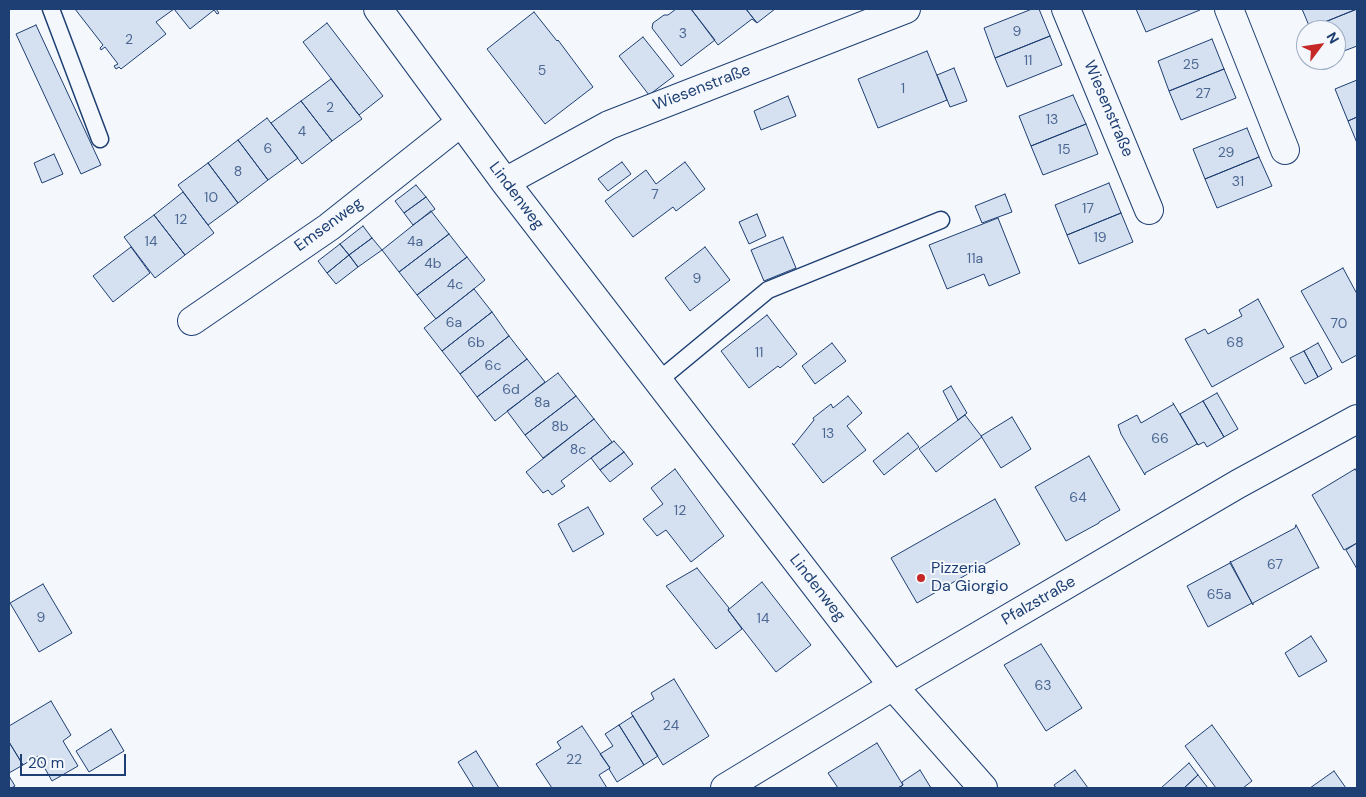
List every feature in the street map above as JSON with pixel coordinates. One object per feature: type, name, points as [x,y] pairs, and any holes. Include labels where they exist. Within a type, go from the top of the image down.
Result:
[{"type":"street","name":"Lindenweg","points":[[378,9],[460,123],[893,686],[983,788]]},
{"type":"street","name":"Wiesenstraße","points":[[505,182],[609,125],[906,9]]},
{"type":"street","name":"Wiesenstraße","points":[[1066,9],[1149,210]]},
{"type":"street","points":[[1229,9],[1285,150]]},
{"type":"street","name":"Emsenweg","points":[[192,321],[329,227],[460,123]]},
{"type":"street","name":"Pfalzstraße","points":[[725,788],[893,686],[1238,484],[1357,419]]},
{"type":"lane","points":[[51,9],[100,139]]},
{"type":"lane","points":[[658,381],[768,290],[941,220]]},
{"type":"building","points":[[75,9],[174,9],[156,22],[166,34],[121,69],[119,67],[116,69],[114,66],[118,64],[105,47],[101,50],[100,48],[103,45]]},
{"type":"building","points":[[174,9],[216,9],[219,13],[217,14],[214,10],[190,29]]},
{"type":"building","points":[[676,9],[691,9],[715,40],[681,66],[652,28],[653,23]]},
{"type":"building","points":[[691,9],[746,9],[757,23],[752,19],[718,45]]},
{"type":"building","points":[[746,9],[775,9],[757,23]]},
{"type":"building","points":[[1032,9],[1039,9],[1050,36],[995,58],[984,28]]},
{"type":"building","points":[[1136,9],[1200,9],[1200,10],[1146,32]]},
{"type":"building","points":[[1302,9],[1357,9],[1330,20],[1307,20]]},
{"type":"building","points":[[1357,9],[1357,46],[1346,50],[1346,20],[1330,20]]},
{"type":"building","points":[[534,12],[558,40],[593,87],[545,124],[487,49]]},
{"type":"building","points":[[327,23],[383,96],[359,115],[303,42]]},
{"type":"building","points":[[36,25],[101,165],[81,174],[16,34]]},
{"type":"building","points":[[1050,36],[1062,65],[1007,87],[995,58]]},
{"type":"building","points":[[643,37],[674,76],[649,95],[619,56]]},
{"type":"building","points":[[1212,39],[1224,69],[1169,91],[1158,61]]},
{"type":"building","points":[[927,51],[947,100],[878,128],[858,79]]},
{"type":"building","points":[[954,68],[967,101],[950,107],[937,75]]},
{"type":"building","points":[[1224,69],[1236,98],[1181,120],[1169,91]]},
{"type":"building","points":[[331,79],[362,119],[332,141],[301,101]]},
{"type":"building","points":[[1357,80],[1357,117],[1348,121],[1335,89]]},
{"type":"building","points":[[1073,95],[1086,124],[1031,146],[1019,116]]},
{"type":"building","points":[[788,96],[796,116],[761,130],[754,111]]},
{"type":"building","points":[[301,101],[332,141],[302,164],[271,123]]},
{"type":"building","points":[[1357,117],[1357,143],[1348,121]]},
{"type":"building","points":[[267,118],[298,158],[268,180],[238,140]]},
{"type":"building","points":[[1086,124],[1098,154],[1043,175],[1031,146]]},
{"type":"building","points":[[1247,128],[1259,157],[1205,179],[1193,149]]},
{"type":"building","points":[[238,140],[268,180],[238,203],[208,163]]},
{"type":"building","points":[[54,154],[63,174],[42,183],[34,163]]},
{"type":"building","points":[[1259,157],[1272,186],[1217,208],[1205,179]]},
{"type":"building","points":[[622,162],[631,174],[608,191],[598,179]]},
{"type":"building","points":[[685,162],[705,189],[676,211],[673,207],[633,237],[605,201],[646,170],[656,184]]},
{"type":"building","points":[[208,163],[238,203],[208,225],[178,185]]},
{"type":"building","points":[[1109,183],[1121,213],[1067,235],[1055,205]]},
{"type":"building","points":[[416,185],[426,197],[404,213],[395,201]]},
{"type":"building","points":[[183,192],[214,233],[185,255],[154,215]]},
{"type":"building","points":[[1005,194],[1012,212],[982,223],[975,206]]},
{"type":"building","points":[[426,197],[435,209],[413,225],[404,213]]},
{"type":"building","points":[[431,211],[449,234],[399,272],[382,250]]},
{"type":"building","points":[[1121,213],[1133,242],[1079,264],[1067,235]]},
{"type":"building","points":[[757,214],[766,236],[749,244],[739,222]]},
{"type":"building","points":[[154,215],[185,255],[155,278],[124,237]]},
{"type":"building","points":[[998,218],[1020,273],[989,286],[984,274],[947,289],[929,245]]},
{"type":"building","points":[[363,226],[372,238],[349,255],[340,244]]},
{"type":"building","points":[[449,234],[467,257],[417,295],[399,272]]},
{"type":"building","points":[[783,237],[796,268],[764,281],[751,250]]},
{"type":"building","points":[[372,238],[382,250],[358,267],[349,255]]},
{"type":"building","points":[[340,244],[349,255],[327,273],[318,261]]},
{"type":"building","points":[[131,247],[150,273],[113,302],[93,276]]},
{"type":"building","points":[[705,247],[730,280],[690,311],[665,278]]},
{"type":"building","points":[[349,255],[358,267],[336,284],[327,273]]},
{"type":"building","points":[[467,257],[485,280],[436,319],[417,295]]},
{"type":"building","points":[[1343,268],[1357,294],[1357,355],[1342,363],[1301,291]]},
{"type":"building","points":[[474,289],[492,312],[442,351],[424,328]]},
{"type":"building","points":[[1258,299],[1284,347],[1212,387],[1185,339],[1205,329],[1208,334],[1242,316],[1239,310]]},
{"type":"building","points":[[492,312],[509,336],[460,374],[442,351]]},
{"type":"building","points":[[767,315],[797,354],[780,368],[778,366],[749,388],[721,351]]},
{"type":"building","points":[[509,336],[527,359],[477,397],[460,374]]},
{"type":"building","points":[[832,343],[846,361],[815,384],[802,366]]},
{"type":"building","points":[[1318,343],[1332,369],[1318,377],[1304,351]]},
{"type":"building","points":[[1304,351],[1318,377],[1305,384],[1290,358]]},
{"type":"building","points":[[527,359],[545,382],[495,421],[477,397]]},
{"type":"building","points":[[558,373],[576,396],[525,435],[507,411]]},
{"type":"building","points":[[951,386],[967,413],[958,420],[943,391]]},
{"type":"building","points":[[1217,393],[1238,429],[1224,437],[1203,401]]},
{"type":"building","points":[[576,396],[594,419],[543,458],[525,435]]},
{"type":"building","points":[[848,396],[862,413],[847,426],[866,450],[823,483],[792,443],[794,445],[814,420],[813,418],[831,404],[833,408]]},
{"type":"building","points":[[1203,401],[1224,437],[1207,447],[1204,442],[1198,445],[1180,414]]},
{"type":"building","points":[[1174,404],[1198,445],[1145,473],[1145,475],[1121,434],[1118,425],[1137,415],[1141,423]]},
{"type":"building","points":[[965,415],[982,437],[936,472],[919,449]]},
{"type":"building","points":[[1012,417],[1031,449],[1001,468],[981,436]]},
{"type":"building","points":[[594,419],[612,442],[561,481],[565,486],[552,495],[548,490],[543,493],[526,472]]},
{"type":"building","points":[[908,433],[919,447],[884,475],[873,461]]},
{"type":"building","points":[[614,441],[624,452],[600,470],[591,458]]},
{"type":"building","points":[[624,452],[633,464],[610,482],[600,470]]},
{"type":"building","points":[[1089,456],[1120,510],[1066,541],[1035,487]]},
{"type":"building","points":[[675,469],[724,536],[691,562],[666,530],[657,536],[643,519],[663,504],[651,488]]},
{"type":"building","points":[[1355,469],[1357,472],[1357,543],[1344,550],[1312,495]]},
{"type":"building","points":[[995,499],[1020,544],[917,603],[891,558]]},
{"type":"building","points":[[588,507],[604,534],[573,552],[558,524]]},
{"type":"building","points":[[1296,525],[1319,568],[1253,603],[1253,605],[1230,561],[1295,528]]},
{"type":"building","points":[[1357,543],[1357,569],[1346,550]]},
{"type":"building","points":[[1230,563],[1252,603],[1208,627],[1187,586]]},
{"type":"building","points":[[697,568],[729,608],[728,610],[742,629],[716,649],[666,586]]},
{"type":"building","points":[[762,582],[811,645],[776,672],[728,610]]},
{"type":"building","points":[[43,584],[72,633],[39,652],[10,603]]},
{"type":"building","points":[[1311,636],[1327,661],[1299,677],[1285,653]]},
{"type":"building","points":[[1041,644],[1082,708],[1046,731],[1004,665]]},
{"type":"building","points":[[674,679],[709,736],[663,765],[631,713],[654,699],[651,693]]},
{"type":"building","points":[[51,701],[71,735],[63,741],[78,766],[52,781],[38,756],[23,765],[9,742],[9,726]]},
{"type":"building","points":[[633,716],[658,756],[644,765],[619,725]]},
{"type":"building","points":[[619,725],[644,765],[617,782],[600,754],[613,746],[605,734]]},
{"type":"building","points":[[1212,725],[1252,781],[1243,788],[1216,788],[1185,746]]},
{"type":"building","points":[[582,726],[610,768],[599,775],[607,788],[552,788],[536,764],[561,748],[557,742]]},
{"type":"building","points":[[111,729],[124,751],[89,772],[76,751]]},
{"type":"building","points":[[9,742],[23,765],[9,773]]},
{"type":"building","points":[[877,743],[903,785],[898,788],[838,788],[828,773]]},
{"type":"building","points":[[476,751],[499,788],[474,788],[458,762]]},
{"type":"building","points":[[1189,763],[1198,775],[1184,788],[1161,788]]},
{"type":"building","points":[[920,770],[931,788],[898,788],[903,785],[902,782]]},
{"type":"building","points":[[1075,770],[1088,788],[1056,788],[1054,785]]},
{"type":"building","points":[[1334,771],[1346,788],[1310,788]]},
{"type":"building","points":[[1198,775],[1208,788],[1184,788]]},
{"type":"building","points":[[9,776],[15,786],[11,788],[9,788]]},
{"type":"place","name":"Pizzeria Da Giorgio","points":[[921,578]]}]
